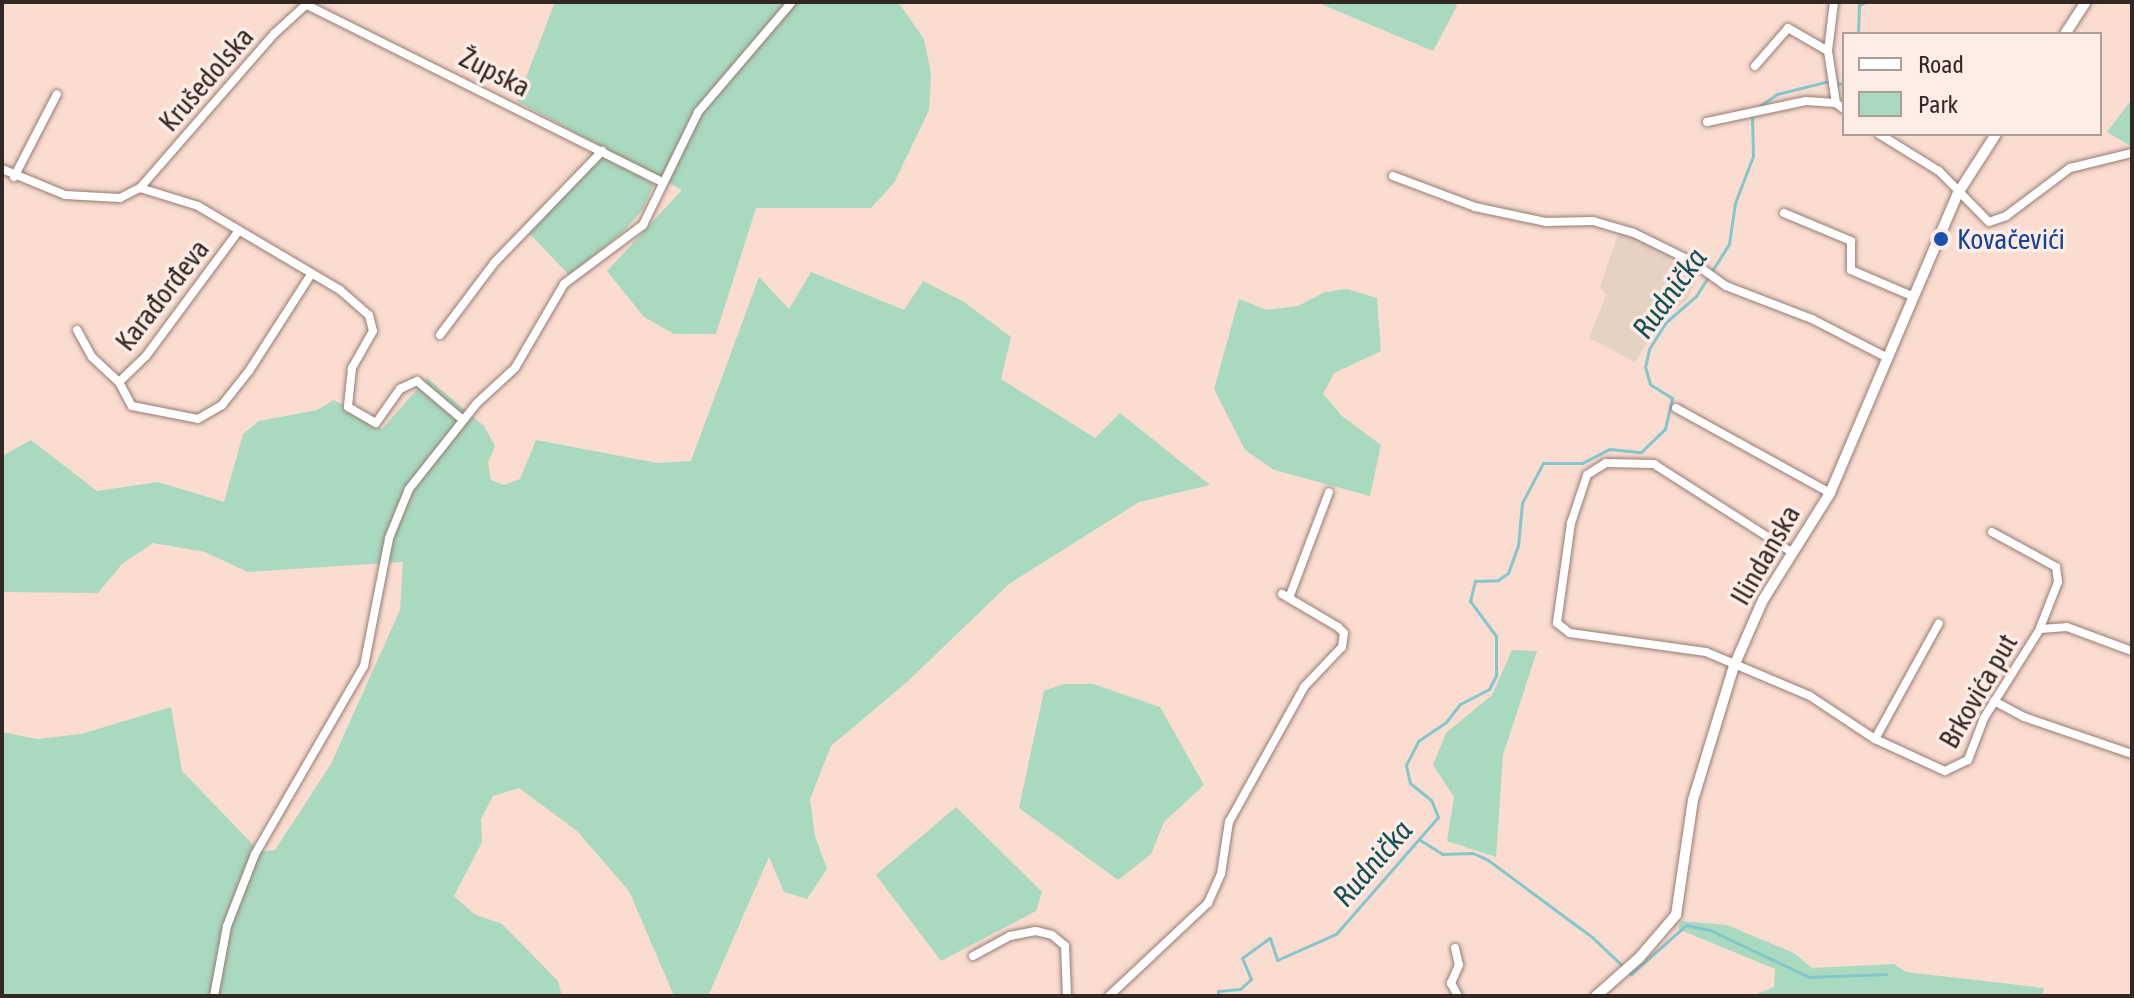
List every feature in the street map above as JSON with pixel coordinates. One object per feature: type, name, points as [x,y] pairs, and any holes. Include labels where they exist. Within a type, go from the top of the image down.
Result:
[{"type":"street","points":[[214,996],[227,926],[255,854],[364,666],[399,512],[422,469],[463,420],[515,368],[564,284],[643,225],[698,112],[792,2]]},
{"type":"street","points":[[1834,2],[1828,51],[1831,87],[1840,106]]},
{"type":"street","points":[[2066,32],[2086,2]]},
{"type":"street","name":"Župska","points":[[308,3],[662,182]]},
{"type":"street","name":"Krušedolska","points":[[140,188],[274,34],[308,3]]},
{"type":"street","points":[[1755,66],[1788,28],[1828,51]]},
{"type":"street","points":[[14,177],[57,94]]},
{"type":"street","points":[[1707,122],[1719,115],[1757,114],[1806,101],[1840,106]]},
{"type":"street","points":[[1882,136],[1939,171],[1982,219],[1995,221],[2070,168],[2132,153]]},
{"type":"street","name":"Ilindanska","points":[[1596,996],[1632,966],[1678,909],[1693,800],[1734,666],[1763,600],[1830,493],[1958,193],[1995,136]]},
{"type":"street","points":[[440,335],[494,263],[602,151]]},
{"type":"street","points":[[2,169],[14,177],[65,195],[120,198],[140,188]]},
{"type":"street","points":[[1393,176],[1475,207],[1546,222],[1609,224],[1679,254],[1711,276],[1888,358]]},
{"type":"street","name":"Karađorđeva","points":[[140,188],[198,206],[237,233],[340,290],[373,321],[352,368],[348,407],[376,423],[400,389],[417,381],[463,420]]},
{"type":"street","points":[[1784,213],[1851,241],[1851,270],[1912,296]]},
{"type":"street","name":"Karađorđeva","points":[[119,382],[146,356],[237,233]]},
{"type":"street","points":[[77,330],[92,357],[119,382],[132,406],[189,419],[208,416],[249,371],[310,276]]},
{"type":"street","points":[[1676,408],[1830,493]]},
{"type":"street","name":"Brkovića put","points":[[1793,553],[1654,464],[1606,463],[1587,475],[1567,541],[1556,617],[1561,629],[1698,649],[1810,696],[1875,739],[1939,770],[1956,769],[1968,760],[1994,701],[2040,629],[2067,627],[2132,651]]},
{"type":"street","points":[[1109,996],[1208,903],[1221,874],[1229,822],[1304,687],[1342,647],[1344,633],[1338,627],[1285,596],[1329,492]]},
{"type":"street","points":[[1992,532],[2056,567],[2058,582],[2040,629]]},
{"type":"street","points":[[1875,739],[1939,623]]},
{"type":"street","points":[[1994,701],[2024,717],[2132,754]]},
{"type":"street","points":[[973,956],[1010,936],[1036,931],[1052,935],[1065,946],[1067,996]]},
{"type":"street","points":[[1455,948],[1459,965],[1451,987],[1458,996]]},
{"type":"shaded area","points":[[1619,231],[1687,263],[1699,274],[1687,300],[1661,321],[1635,362],[1589,338],[1606,295],[1600,287]]},
{"type":"green space","points":[[555,2],[898,2],[924,39],[931,74],[929,110],[894,183],[871,208],[756,208],[716,334],[674,334],[644,317],[607,271],[682,190],[517,101]]},
{"type":"green space","points":[[1316,2],[1453,2],[1457,6],[1433,51]]},
{"type":"green space","points":[[2132,99],[2132,147],[2107,132]]},
{"type":"green space","points":[[601,155],[654,184],[643,209],[623,232],[569,275],[528,232]]},
{"type":"green space","points":[[811,272],[904,310],[923,281],[964,302],[1011,337],[1001,379],[1095,438],[1120,413],[1210,485],[1139,502],[1009,584],[907,682],[831,746],[810,799],[815,836],[827,869],[807,899],[784,892],[769,857],[708,996],[674,996],[629,891],[577,831],[519,788],[493,796],[481,819],[482,842],[454,896],[474,914],[502,924],[558,981],[562,996],[2,996],[2,732],[37,739],[81,734],[171,707],[182,771],[260,852],[275,850],[331,764],[400,610],[403,562],[248,572],[205,552],[153,543],[122,564],[98,593],[2,592],[2,456],[31,440],[97,491],[158,482],[224,502],[243,434],[259,421],[317,410],[334,400],[382,429],[427,378],[484,426],[495,446],[488,463],[491,480],[504,485],[520,479],[536,440],[657,463],[691,461],[759,277],[789,309]]},
{"type":"green space","points":[[1347,289],[1377,298],[1381,351],[1334,373],[1323,394],[1342,416],[1381,445],[1370,496],[1274,470],[1245,450],[1214,389],[1239,299],[1267,310],[1298,306],[1325,292]]},
{"type":"green space","points":[[1512,650],[1537,651],[1503,755],[1496,857],[1447,841],[1454,797],[1433,765],[1446,733],[1492,695]]},
{"type":"green space","points":[[1063,684],[1093,684],[1160,707],[1204,785],[1164,822],[1151,854],[1118,880],[1019,808],[1044,691]]},
{"type":"green space","points":[[956,807],[1042,892],[1036,911],[941,961],[876,875]]},
{"type":"green space","points":[[1681,921],[1727,925],[1794,953],[1812,968],[1894,964],[1906,972],[2044,988],[2042,996],[1751,996],[1774,987],[1775,969],[1678,929]]},
{"type":"waterway","name":"Rudnička","points":[[1858,32],[1859,5],[1865,2]]},
{"type":"waterway","name":"Rudnička","points":[[1757,108],[1777,94],[1825,82],[1842,84]]},
{"type":"waterway","name":"Rudnička","points":[[1218,996],[1218,991],[1240,989],[1251,979],[1242,958],[1270,938],[1277,960],[1336,934],[1438,817],[1431,800],[1410,783],[1406,765],[1418,741],[1446,722],[1460,704],[1489,689],[1496,675],[1496,636],[1470,601],[1475,581],[1498,580],[1508,573],[1518,546],[1522,503],[1543,463],[1582,463],[1610,449],[1641,452],[1665,429],[1672,398],[1650,384],[1645,367],[1649,349],[1665,323],[1696,296],[1729,244],[1735,203],[1753,156],[1752,114]]},
{"type":"waterway","points":[[1420,840],[1442,854],[1473,853],[1488,860],[1592,937],[1631,974],[1686,925],[1710,930],[1809,977],[1886,974]]},
{"type":"place","name":"Kovačevići","points":[[1941,239]]}]
